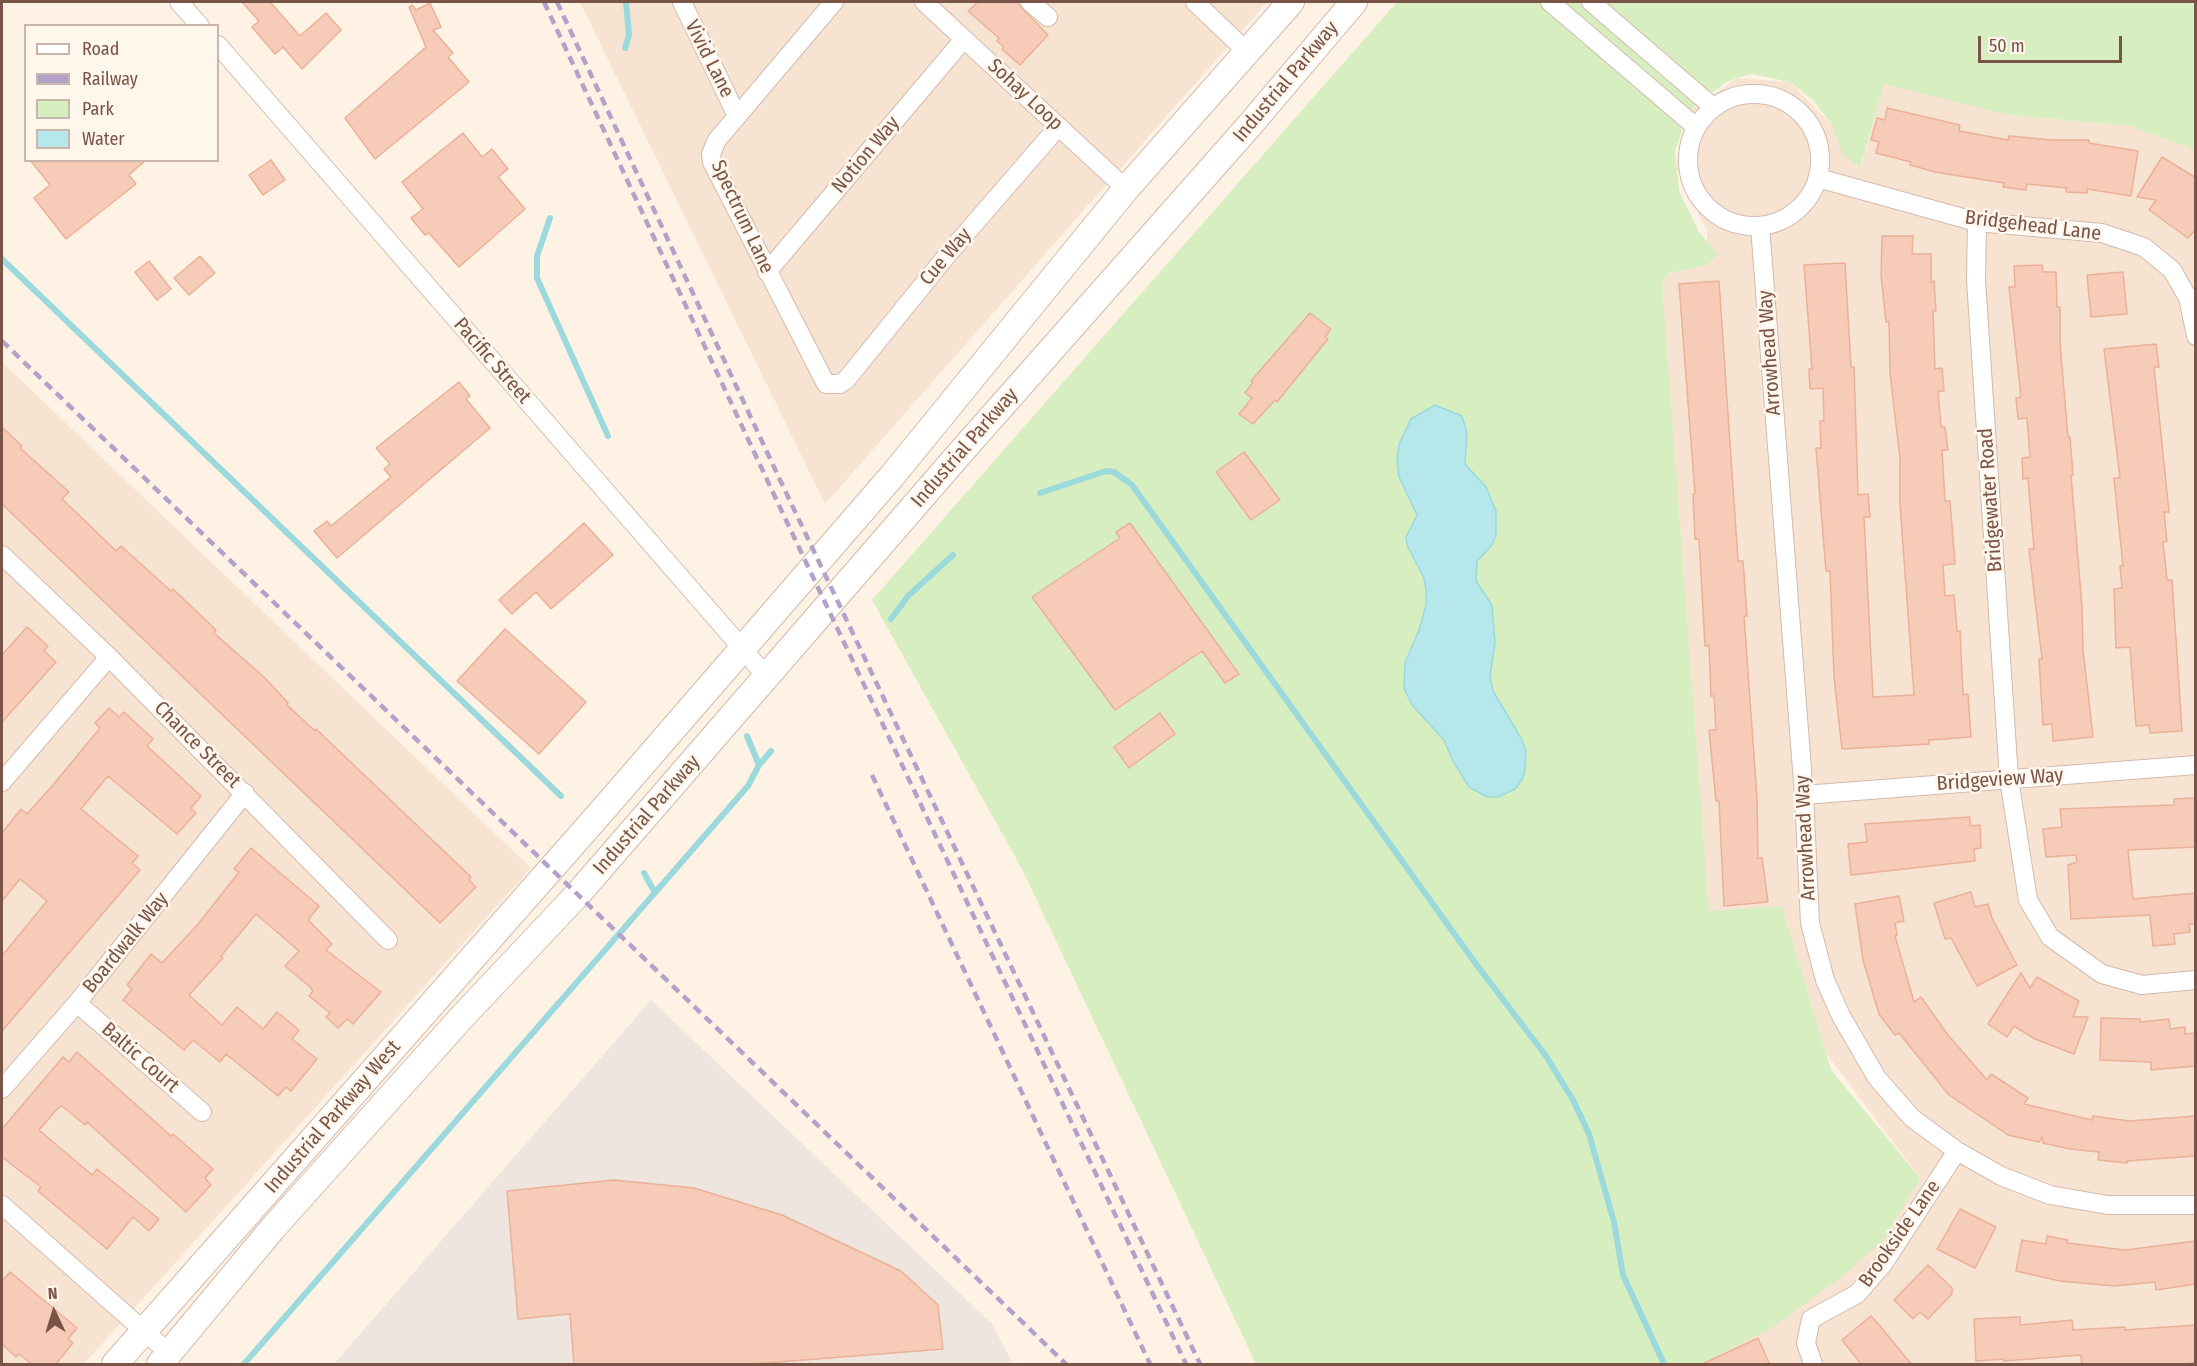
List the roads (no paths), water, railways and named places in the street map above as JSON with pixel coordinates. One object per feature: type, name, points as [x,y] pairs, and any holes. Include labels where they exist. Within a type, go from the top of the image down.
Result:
[{"type":"main road","name":"Industrial Parkway","points":[[550,869],[892,476],[1126,189],[1292,2]]},
{"type":"main road","name":"Industrial Parkway","points":[[577,895],[1249,126],[1354,2]]},
{"type":"main road","name":"Industrial Parkway West","points":[[115,1365],[550,869]]},
{"type":"main road","name":"Industrial Parkway West","points":[[165,1359],[273,1228],[462,1017],[577,895]]},
{"type":"street","points":[[179,2],[198,24]]},
{"type":"street","name":"Vivid Lane","points":[[682,2],[737,116]]},
{"type":"street","name":"Spectrum Lane","points":[[833,386],[826,384],[821,378],[712,162],[713,147],[834,2]]},
{"type":"street","name":"Sohay Loop","points":[[924,2],[1126,189]]},
{"type":"street","points":[[1030,2],[1048,17]]},
{"type":"street","points":[[1195,2],[1247,52]]},
{"type":"street","points":[[1550,2],[1696,127]]},
{"type":"street","points":[[1590,2],[1713,107]]},
{"type":"street","name":"Notion Way","points":[[767,272],[964,39]]},
{"type":"street","name":"Pacific Street","points":[[219,46],[766,677]]},
{"type":"street","points":[[1749,94],[1769,95],[1788,103],[1803,116],[1816,138],[1820,162],[1818,178],[1810,195],[1795,212],[1782,220],[1760,226],[1730,222],[1713,213],[1699,198],[1690,179],[1687,160],[1690,141],[1696,127],[1713,107],[1730,98],[1749,94]]},
{"type":"street","name":"Cue Way","points":[[833,386],[846,380],[948,254],[1058,127]]},
{"type":"street","name":"Bridgehead Lane","points":[[1818,178],[1977,222],[2102,233],[2144,247],[2172,270],[2188,298],[2196,336]]},
{"type":"street","name":"Bridgewater Road","points":[[1977,222],[1976,280],[2009,779],[2028,900],[2050,937],[2102,974],[2142,985],[2196,980]]},
{"type":"street","name":"Arrowhead Way","points":[[1760,226],[1804,795],[1810,924],[1825,980],[1841,1016],[1877,1078],[1912,1118],[1958,1151],[2001,1176],[2050,1195],[2108,1205],[2196,1205]]},
{"type":"street","name":"Chance Street","points":[[2,555],[109,657],[388,940]]},
{"type":"street","points":[[2,782],[109,657]]},
{"type":"street","name":"Bridgeview Way","points":[[1804,795],[2196,765]]},
{"type":"street","name":"Boardwalk Way","points":[[2,1089],[77,1003],[245,793]]},
{"type":"street","name":"Baltic Court","points":[[77,1003],[202,1112]]},
{"type":"street","name":"Brookside Lane","points":[[1813,1365],[1806,1343],[1811,1319],[1857,1294],[1883,1263],[1958,1151]]},
{"type":"street","points":[[2,1204],[144,1331],[165,1359]]},
{"type":"water","points":[[1435,405],[1462,416],[1467,433],[1465,464],[1486,487],[1496,511],[1496,534],[1492,545],[1477,561],[1476,581],[1492,605],[1495,643],[1490,677],[1493,691],[1521,738],[1526,751],[1522,780],[1515,789],[1498,797],[1487,797],[1469,787],[1453,761],[1444,740],[1412,705],[1404,688],[1405,663],[1419,630],[1426,605],[1426,591],[1424,578],[1407,545],[1406,537],[1417,515],[1399,477],[1397,460],[1399,444],[1411,419]]},
{"type":"waterway","points":[[625,48],[629,35],[626,2]]},
{"type":"waterway","points":[[550,218],[537,256],[537,278],[608,436]]},
{"type":"waterway","points":[[2,259],[561,796]]},
{"type":"waterway","points":[[1040,493],[1106,471],[1114,472],[1132,485],[1476,964],[1546,1056],[1573,1100],[1589,1134],[1614,1222],[1623,1275],[1664,1364]]},
{"type":"waterway","points":[[891,619],[908,596],[953,555]]},
{"type":"waterway","points":[[244,1364],[748,786],[759,765],[747,736]]},
{"type":"waterway","points":[[759,765],[771,751]]},
{"type":"waterway","points":[[644,873],[654,891]]},
{"type":"railway","points":[[544,2],[776,499],[1186,1364]]},
{"type":"railway","points":[[557,2],[781,482],[1200,1364]]},
{"type":"railway","points":[[2,341],[1066,1364]]},
{"type":"railway","points":[[872,775],[1150,1364]]}]
